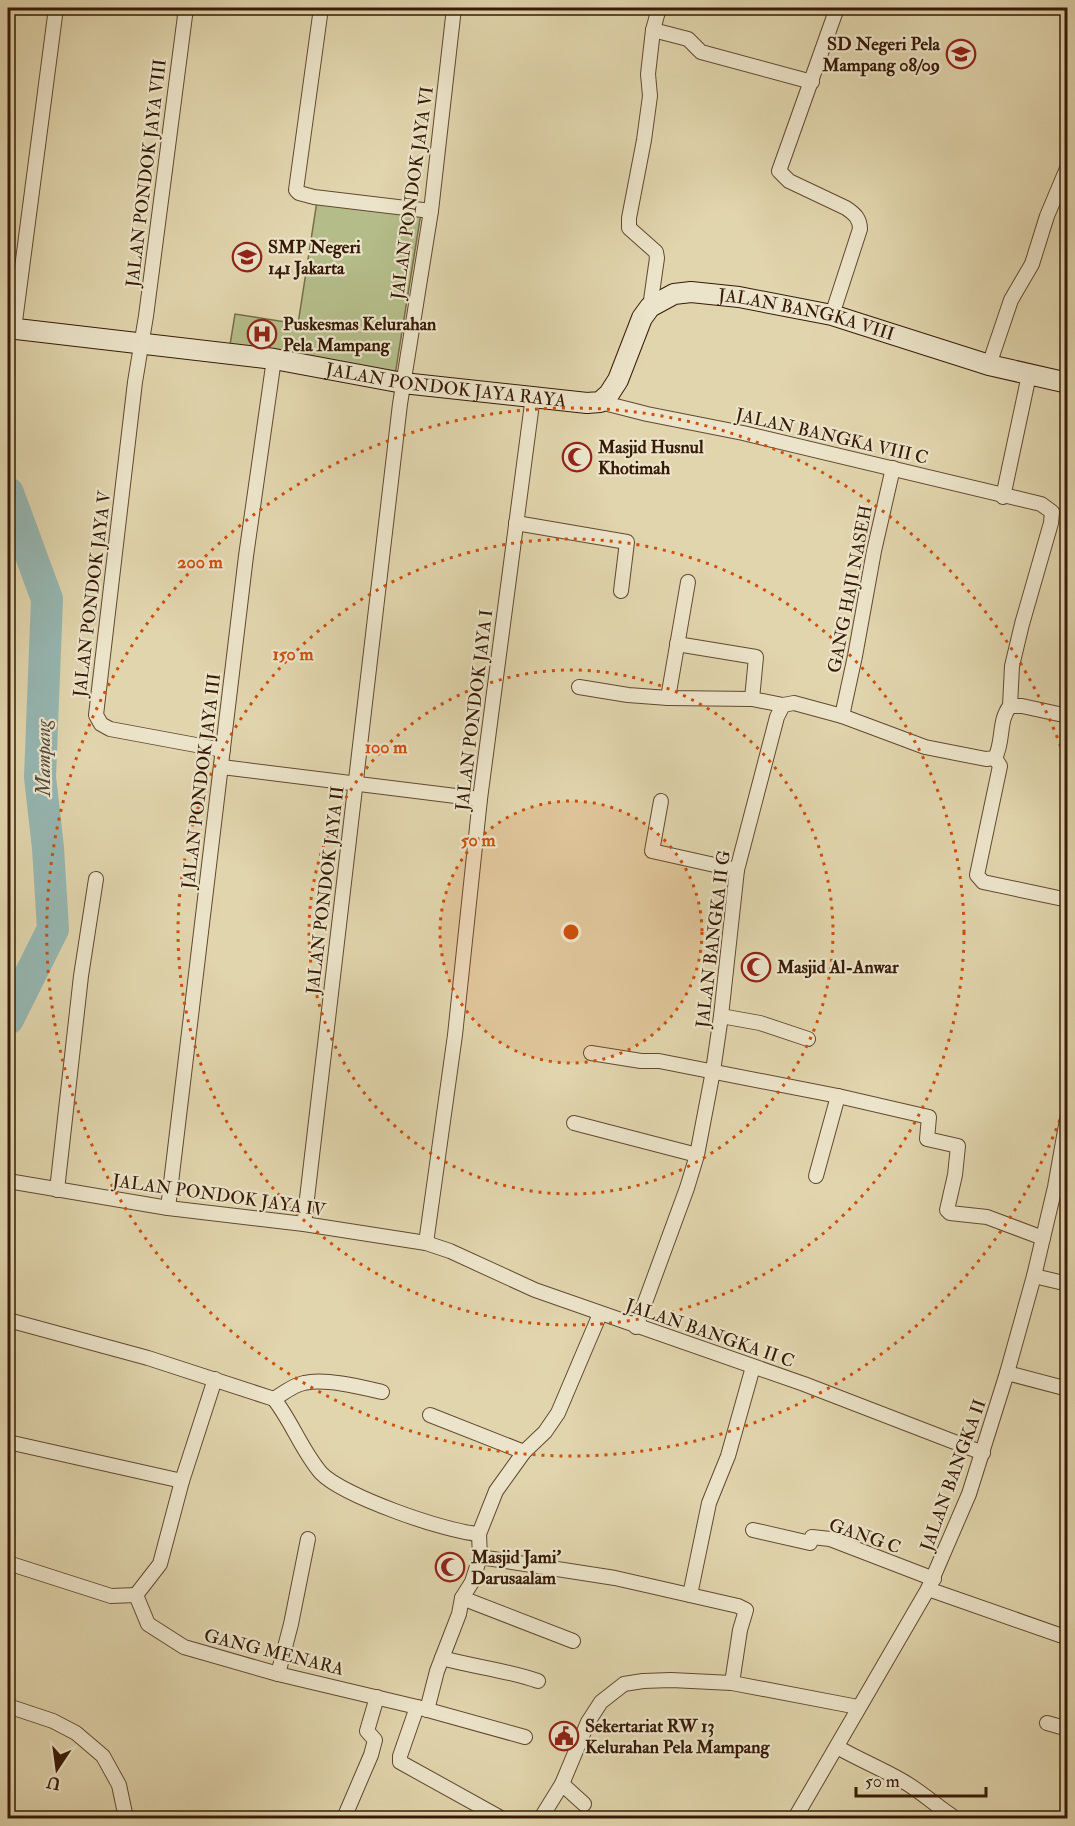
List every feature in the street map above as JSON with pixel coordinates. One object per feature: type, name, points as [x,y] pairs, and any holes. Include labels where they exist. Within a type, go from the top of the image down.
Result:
[{"type":"street","points":[[11,329],[56,8]]},
{"type":"street","name":"JALAN PONDOK JAYA VIII","points":[[141,343],[186,8]]},
{"type":"street","points":[[321,8],[296,190],[314,197],[431,211]]},
{"type":"street","name":"JALAN PONDOK JAYA VI","points":[[403,383],[431,211],[454,8]]},
{"type":"street","points":[[600,402],[609,394],[618,380],[642,318],[650,307],[656,252],[629,228],[650,96],[648,74],[658,8]]},
{"type":"street","points":[[832,315],[860,224],[855,214],[846,208],[789,181],[779,171],[837,8]]},
{"type":"street","points":[[653,30],[688,39],[701,52],[812,82]]},
{"type":"street","points":[[989,365],[1011,300],[1032,264],[1047,216],[1068,166]]},
{"type":"street","name":"JALAN BANGKA VIII","points":[[650,307],[674,294],[691,292],[738,297],[832,315],[989,365],[1068,383]]},
{"type":"street","name":"JALAN PONDOK JAYA RAYA","points":[[11,329],[274,359],[403,383],[571,402],[600,402]]},
{"type":"street","name":"JALAN PONDOK JAYA V","points":[[141,343],[96,715],[101,724],[110,729],[223,750]]},
{"type":"street","name":"JALAN PONDOK JAYA III","points":[[168,1208],[246,555],[274,359]]},
{"type":"street","points":[[1004,496],[1029,375]]},
{"type":"street","name":"JALAN PONDOK JAYA II","points":[[304,1224],[403,383]]},
{"type":"street","name":"JALAN PONDOK JAYA I","points":[[426,1244],[455,1035],[480,799],[533,396]]},
{"type":"street","name":"JALAN BANGKA VIII C","points":[[600,402],[743,433],[1041,504],[1052,512],[1012,666],[1010,706]]},
{"type":"street","name":"GANG HAJI NASEH","points":[[842,716],[892,468]]},
{"type":"street","points":[[516,524],[627,542],[621,591]]},
{"type":"street","points":[[668,698],[688,582]]},
{"type":"street","points":[[676,644],[756,657],[752,699]]},
{"type":"street","points":[[579,687],[668,698],[752,699],[783,705],[794,703],[842,716],[925,747],[987,759],[995,758]]},
{"type":"street","name":"JALAN BANGKA II G","points":[[636,1327],[697,1155],[721,1016],[737,870],[777,717],[783,705]]},
{"type":"street","points":[[995,758],[1004,713],[1010,706],[1022,706],[1068,716]]},
{"type":"street","points":[[995,758],[1000,766],[977,875],[983,882],[1068,900]]},
{"type":"street","points":[[222,767],[480,799]]},
{"type":"street","points":[[661,801],[652,851],[737,870]]},
{"type":"street","points":[[57,1190],[81,976],[96,879]]},
{"type":"street","points":[[721,1016],[760,1023],[808,1039]]},
{"type":"street","points":[[591,1053],[640,1061],[659,1061],[713,1071],[929,1117],[927,1139],[958,1146],[947,1210],[950,1213],[987,1217],[1043,1239]]},
{"type":"street","points":[[816,1176],[838,1096]]},
{"type":"street","name":"JALAN BANGKA II","points":[[795,1818],[931,1584],[969,1494],[1007,1373],[1034,1276],[1055,1187],[1068,1114]]},
{"type":"street","points":[[574,1123],[697,1155]]},
{"type":"street","name":"JALAN PONDOK JAYA IV","points":[[8,1181],[168,1208],[304,1224],[426,1244]]},
{"type":"street","name":"JALAN BANGKA II C","points":[[426,1244],[450,1251],[535,1290],[815,1389],[983,1453]]},
{"type":"street","points":[[1034,1276],[1068,1284]]},
{"type":"street","points":[[501,1818],[400,1762],[400,1756],[442,1658],[459,1614],[462,1598],[472,1582],[480,1557],[478,1534],[496,1491],[524,1452],[545,1432],[558,1413],[600,1314]]},
{"type":"street","points":[[8,1320],[215,1379],[274,1399],[322,1474],[372,1502],[437,1525],[478,1534]]},
{"type":"street","points":[[690,1595],[709,1503],[728,1456],[753,1367]]},
{"type":"street","points":[[1007,1373],[1068,1389]]},
{"type":"street","points":[[8,1563],[111,1596],[136,1595],[160,1564],[182,1481],[215,1379]]},
{"type":"street","points":[[274,1399],[289,1389],[305,1383],[329,1383],[382,1392]]},
{"type":"street","points":[[430,1415],[524,1452]]},
{"type":"street","points":[[8,1442],[182,1481]]},
{"type":"street","name":"GANG C","points":[[753,1530],[810,1543],[812,1537],[830,1539],[931,1584]]},
{"type":"street","points":[[278,1674],[291,1624],[308,1539]]},
{"type":"street","points":[[480,1557],[615,1578],[738,1606],[746,1610],[740,1630],[732,1683]]},
{"type":"street","points":[[931,1584],[1068,1638]]},
{"type":"street","name":"GANG MENARA","points":[[136,1595],[148,1624],[176,1643],[210,1656],[422,1708],[525,1737]]},
{"type":"street","points":[[462,1598],[573,1641]]},
{"type":"street","points":[[442,1658],[466,1665],[516,1673],[538,1681]]},
{"type":"street","points":[[541,1818],[562,1784],[588,1722],[601,1702],[624,1684],[671,1680],[732,1683],[858,1707]]},
{"type":"street","points":[[344,1818],[371,1755],[375,1740],[367,1731],[377,1697]]},
{"type":"street","points":[[8,1706],[53,1720],[76,1733],[103,1756],[119,1785],[126,1818]]},
{"type":"street","points":[[1047,1723],[1068,1730]]},
{"type":"street","points":[[837,1747],[868,1765],[900,1779],[955,1818]]},
{"type":"street","points":[[562,1784],[584,1804]]},
{"type":"green space","points":[[317,201],[421,213],[395,375],[230,345],[235,314],[298,324]]},
{"type":"waterway","name":"Mampang","points":[[8,493],[47,599],[40,777],[48,848],[53,929],[8,1019]]},
{"type":"place","name":"SD Negeri Pela Mampang 08/09","points":[[961,54]]},
{"type":"place","name":"SMP Negeri 141 Jakarta","points":[[247,257]]},
{"type":"place","name":"Puskesmas Kelurahan Pela Mampang","points":[[262,334]]},
{"type":"place","name":"Masjid Husnul Khotimah","points":[[577,457]]},
{"type":"place","name":"Masjid Al-Anwar","points":[[756,967]]},
{"type":"place","name":"Masjid Jami' Darusaalam","points":[[450,1567]]},
{"type":"place","name":"Sekertariat RW 13 Kelurahan Pela Mampang","points":[[564,1736]]}]
